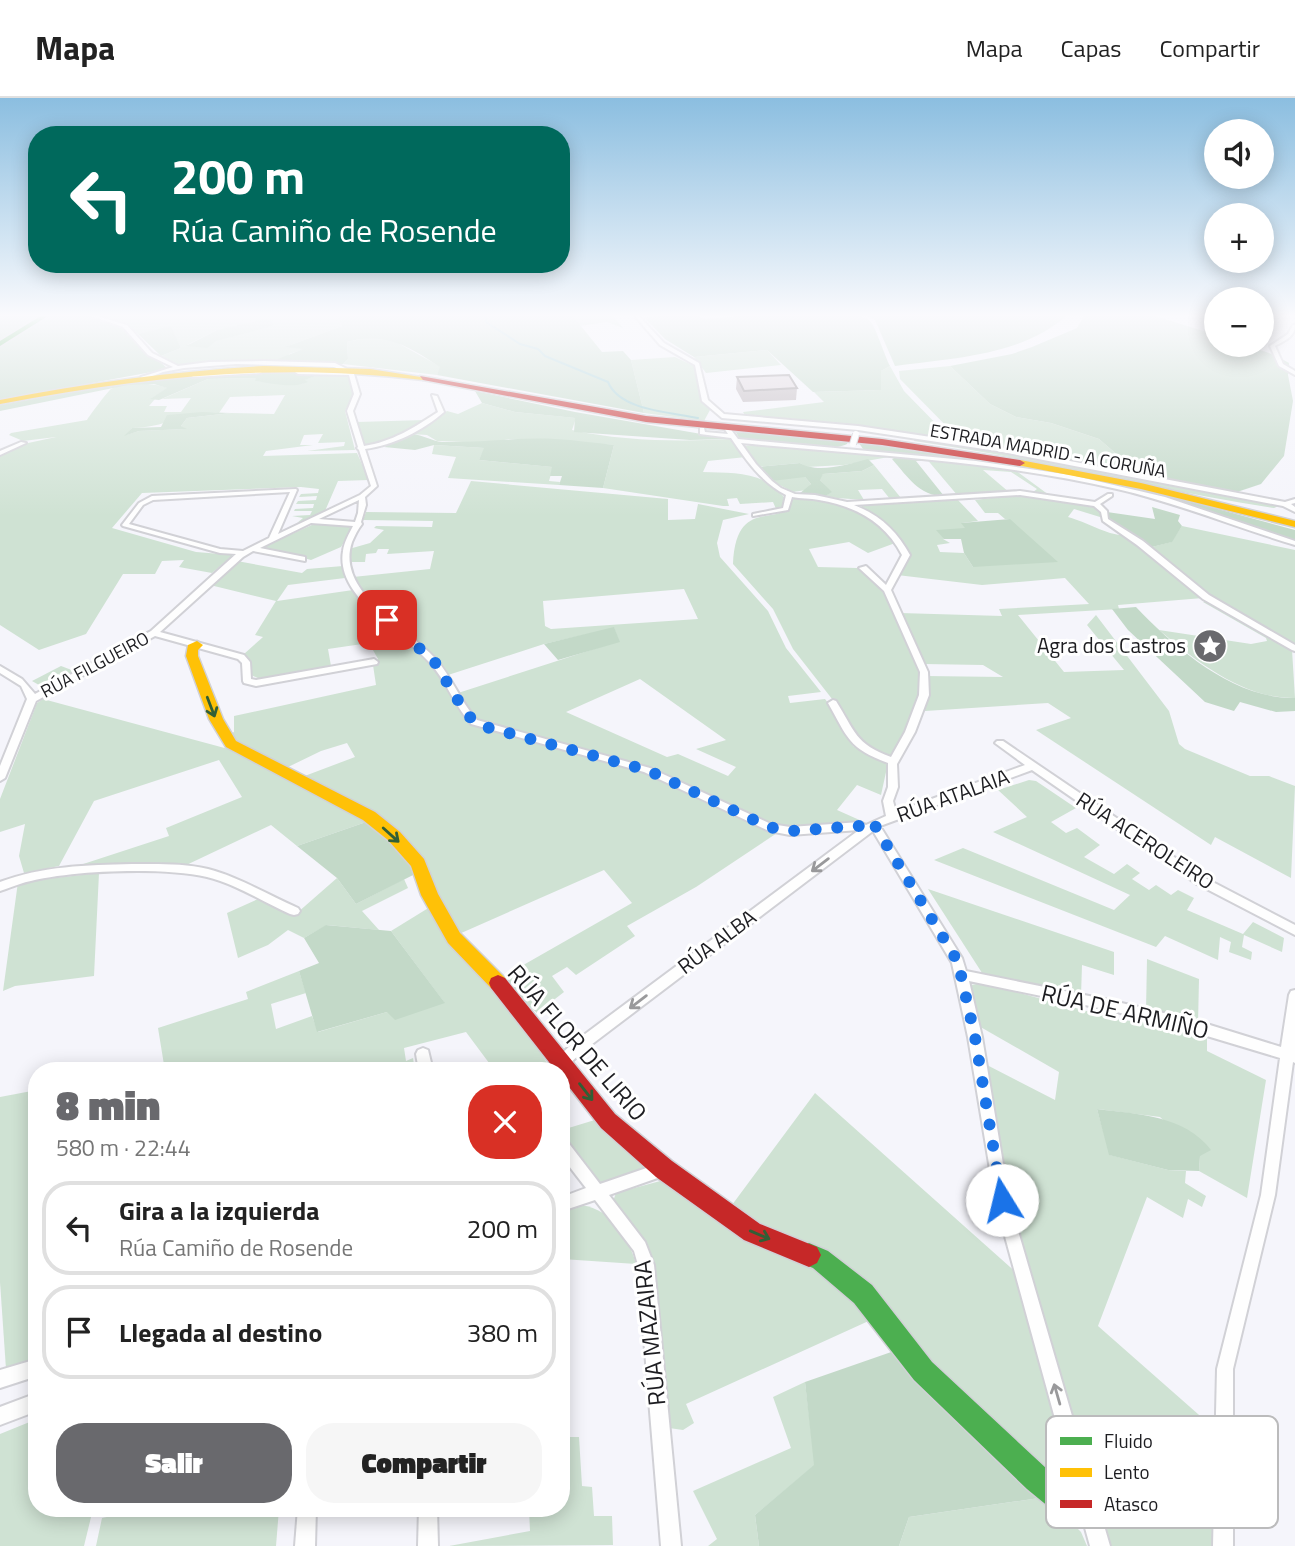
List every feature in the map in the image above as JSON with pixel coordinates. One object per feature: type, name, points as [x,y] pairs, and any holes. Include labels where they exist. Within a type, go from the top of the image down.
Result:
[{"type":"main road","points":[[0,402],[122,382]]},
{"type":"main road","points":[[438,382],[605,414],[722,426]]},
{"type":"main road","name":"ESTRADA MADRID - A CORUÑA","points":[[722,426],[737,422],[774,432],[871,441],[1036,464],[1255,513],[1292,511]]},
{"type":"main road","points":[[1214,503],[1292,511]]},
{"type":"main road","name":"RÚA FLOR DE LIRIO","points":[[197,645],[192,648],[192,656],[216,719],[231,744],[369,816],[394,836],[418,863],[429,895],[454,938],[514,999],[562,1062]]},
{"type":"main road","name":"RÚA FLOR DE LIRIO","points":[[570,1072],[608,1121],[664,1169],[752,1232],[820,1259],[853,1285],[923,1371],[1046,1486]]},
{"type":"street","points":[[354,382],[357,395],[350,411],[359,448],[375,483],[362,496],[359,524],[345,547],[349,576],[358,592],[434,661],[474,722],[647,770],[769,827],[790,831],[871,827],[958,962],[975,1037],[1002,1200],[1062,1416]]},
{"type":"street","points":[[700,382],[701,391],[722,426],[757,470],[789,494],[849,503],[1020,493],[1096,504],[1104,511],[1105,520],[1140,543],[1191,587],[1295,648]]},
{"type":"street","points":[[359,448],[391,443],[419,428],[441,412],[439,405],[435,404],[434,396]]},
{"type":"street","points":[[722,426],[857,431],[1032,455],[1292,511],[1289,495],[1293,491]]},
{"type":"street","points":[[722,426],[1109,485],[1195,509],[1295,543]]},
{"type":"street","points":[[852,447],[857,431]]},
{"type":"street","points":[[0,453],[23,443]]},
{"type":"street","points":[[245,553],[220,551],[125,525],[141,504],[152,498],[294,490],[272,540]]},
{"type":"street","points":[[755,515],[786,509],[789,494]]},
{"type":"street","points":[[1096,504],[1110,495]]},
{"type":"street","name":"RÚA FILGUEIRO","points":[[32,699],[154,633],[245,553],[362,496]]},
{"type":"street","points":[[849,503],[883,524],[904,550],[906,555],[887,590]]},
{"type":"street","points":[[312,521],[359,524]]},
{"type":"street","points":[[253,549],[303,559]]},
{"type":"street","points":[[863,568],[887,590],[924,672],[924,695],[910,732],[893,761],[893,787],[888,801],[892,818]]},
{"type":"street","points":[[154,633],[241,657],[246,662],[247,681],[256,683],[374,662]]},
{"type":"street","points":[[0,669],[30,691],[32,699],[0,778]]},
{"type":"street","points":[[0,680],[11,676]]},
{"type":"street","points":[[833,703],[855,744],[866,752],[893,761]]},
{"type":"street","name":"RÚA ACEROLEIRO","points":[[1000,743],[1200,880],[1295,930]]},
{"type":"street","name":"RÚA ATALAIA","points":[[871,827],[1032,766]]},
{"type":"street","name":"RÚA ALBA","points":[[562,1062],[578,1047],[871,827]]},
{"type":"street","points":[[0,887],[27,875],[55,871],[191,872],[219,878],[294,911]]},
{"type":"street","name":"RÚA DE ARMIÑO","points":[[962,975],[1184,1024],[1291,1056]]},
{"type":"street","points":[[1224,1416],[1225,1369],[1268,1195],[1290,1079],[1295,995]]},
{"type":"street","points":[[423,1054],[424,1062]]},
{"type":"street","name":"RÚA MAZAIRA","points":[[570,1157],[640,1247],[646,1265],[671,1546]]},
{"type":"street","points":[[570,1201],[664,1169]]},
{"type":"street","points":[[0,1380],[28,1370]]},
{"type":"street","points":[[0,1416],[28,1405]]},
{"type":"street","points":[[305,1546],[307,1517]]},
{"type":"street","points":[[428,1517],[428,1546]]},
{"type":"street","points":[[1094,1528],[1100,1546]]},
{"type":"street","points":[[1223,1528],[1223,1546]]},
{"type":"green space","points":[[0,382],[100,382],[0,400]]},
{"type":"green space","points":[[202,382],[303,384],[304,382],[350,382],[353,395],[345,411],[355,450],[307,451],[344,446],[345,442],[318,443],[323,434],[304,435],[300,445],[313,445],[266,451],[263,456],[357,453],[369,480],[338,481],[325,511],[297,523],[303,518],[292,516],[310,515],[312,511],[294,511],[295,509],[313,508],[314,504],[296,504],[298,501],[316,500],[317,496],[299,497],[301,494],[318,493],[319,489],[301,487],[142,493],[112,528],[196,552],[233,555],[212,573],[179,567],[184,560],[162,561],[155,574],[123,574],[86,634],[39,650],[0,625],[0,454],[19,445],[56,437],[23,441],[9,435],[11,433],[87,420],[111,389],[124,385],[147,384],[168,388],[152,398],[155,399],[149,406],[167,406],[164,412],[181,412],[191,398],[162,399]],"holes":[[[285,395],[274,414],[231,413],[187,418],[181,426],[185,429],[139,431],[126,435],[132,428],[196,414],[219,413],[230,397]]]},
{"type":"green space","points":[[202,382],[159,400],[150,399],[167,388],[154,384],[128,385],[0,411],[0,405],[121,383]]},
{"type":"green space","points":[[259,382],[308,382],[296,385]]},
{"type":"green space","points":[[473,382],[636,382],[644,413]]},
{"type":"green space","points":[[636,382],[698,382],[702,402],[710,410],[704,421],[644,413]]},
{"type":"green space","points":[[802,382],[881,382],[881,390],[813,392]]},
{"type":"green space","points":[[880,382],[899,382],[904,391],[952,440],[746,417],[743,412],[824,402],[814,392],[880,390]]},
{"type":"green space","points":[[903,382],[966,382],[990,404],[1016,417],[1051,423],[1099,439],[1142,476],[1067,459],[962,442]]},
{"type":"green space","points":[[966,382],[1289,382],[1293,401],[1284,456],[1261,484],[1231,494],[1142,476],[1099,439],[1051,423],[1016,417],[990,404]]},
{"type":"green space","points":[[475,391],[575,412],[730,439],[690,440],[574,432],[575,418],[515,412],[482,403]]},
{"type":"green space","points":[[482,403],[515,412],[576,418],[572,430],[591,434],[651,440],[730,439],[746,457],[708,461],[703,472],[738,474],[760,479],[786,500],[784,509],[777,511],[773,502],[740,504],[737,498],[727,499],[729,506],[723,506],[603,488],[614,445],[509,439],[490,443],[437,441],[427,435],[412,434],[447,411],[458,414]]},
{"type":"green space","points":[[231,413],[187,418],[181,426],[187,429],[139,431],[124,436],[132,428],[161,427],[167,415]]},
{"type":"green space","points":[[425,420],[396,438],[372,445],[363,445],[357,422]]},
{"type":"green space","points":[[736,432],[848,441],[838,447],[811,448],[739,438]]},
{"type":"green space","points":[[412,434],[442,442],[541,439],[614,445],[603,488],[559,485],[562,476],[550,476],[552,467],[479,460],[484,448],[434,445],[415,450],[384,447]]},
{"type":"green space","points":[[915,438],[985,448],[1281,505],[1274,508],[1229,501],[1004,456],[914,441]]},
{"type":"green space","points":[[859,443],[1019,464],[1018,468],[863,449]]},
{"type":"green space","points":[[434,445],[485,448],[479,460],[553,467],[549,481],[560,482],[559,485],[448,478],[456,457],[432,454]]},
{"type":"green space","points":[[744,446],[900,455],[844,465],[806,467],[800,463],[757,467]]},
{"type":"green space","points":[[900,455],[925,457],[927,460],[916,461],[944,496],[928,493],[915,484],[892,459]]},
{"type":"green space","points":[[925,457],[1015,470],[1049,495],[1033,492],[1037,489],[1011,472],[983,470],[1010,493],[958,496]]},
{"type":"green space","points":[[868,459],[874,465],[862,471],[823,474],[820,480],[832,492],[824,497],[799,494],[811,484],[805,477],[772,481],[758,467],[800,463],[824,468]]},
{"type":"green space","points":[[874,465],[901,498],[890,499],[882,489],[858,490],[864,500],[824,497],[831,492],[819,479],[823,474],[862,471]]},
{"type":"green space","points":[[794,476],[805,477],[811,484],[806,490],[793,492],[772,481]]},
{"type":"green space","points":[[471,481],[668,499],[668,520],[695,519],[698,504],[749,514],[723,520],[717,543],[720,557],[768,611],[786,648],[821,692],[788,696],[790,703],[825,699],[838,716],[853,746],[888,763],[881,795],[857,785],[837,810],[864,822],[789,828],[766,823],[664,773],[485,725],[468,713],[458,693],[619,641],[614,628],[544,644],[448,675],[372,604],[353,577],[430,569],[434,551],[387,554],[389,549],[378,549],[376,553],[366,554],[365,562],[351,562],[349,549],[370,543],[384,530],[374,528],[376,526],[432,527],[433,521],[363,520],[366,512],[456,513]],"holes":[[[684,589],[698,619],[551,629],[545,626],[543,601]],[[640,679],[726,740],[696,749],[736,767],[728,776],[678,754],[667,757],[566,712]]]},
{"type":"green space","points":[[1023,494],[1095,506],[1100,510],[1100,517],[1074,509],[1068,517],[1118,535],[1125,535],[1203,598],[1118,605],[1119,609],[1018,615],[1064,672],[1124,670],[1087,625],[1096,615],[1169,711],[1179,744],[1250,776],[1269,776],[1295,786],[1291,878],[1215,837],[1211,845],[1036,730],[1071,718],[1048,703],[925,711],[926,676],[1003,677],[983,665],[924,664],[900,613],[1002,616],[999,609],[1089,604],[1065,578],[982,585],[897,575],[909,559],[906,549],[890,527],[858,504],[956,498],[978,521],[962,523],[966,528],[943,539],[950,543],[937,545],[940,552],[964,553],[973,567],[1010,519],[1005,519],[998,513],[985,513],[975,500]]},
{"type":"green space","points":[[1166,495],[1295,530],[1295,540],[1162,498]]},
{"type":"green space","points":[[799,497],[853,509],[873,521],[898,542],[868,553],[849,542],[809,549],[818,567],[857,568],[885,591],[923,677],[921,699],[891,759],[859,745],[843,713],[793,649],[773,609],[733,564],[736,542],[742,528],[751,520],[780,513],[792,499]]},
{"type":"green space","points":[[1152,507],[1180,515],[1178,521],[1182,526],[1172,542],[1148,548],[1105,516],[1107,512],[1155,519]]},
{"type":"green space","points":[[1010,519],[1058,562],[973,567],[964,553],[961,539],[944,539],[936,530],[965,528],[961,523]]},
{"type":"green space","points":[[314,524],[349,525],[353,528],[341,547],[311,560],[263,547]]},
{"type":"green space","points":[[1182,526],[1295,550],[1295,645],[1207,595],[1148,548],[1171,542]]},
{"type":"green space","points":[[237,561],[302,573],[307,569],[343,566],[345,578],[288,585],[277,601],[353,590],[432,665],[470,724],[659,777],[702,801],[777,833],[696,887],[627,926],[635,936],[576,975],[567,967],[552,976],[564,992],[537,1013],[499,979],[632,903],[604,870],[459,934],[419,856],[302,777],[355,757],[347,743],[321,751],[286,768],[235,743],[228,734],[234,732],[234,716],[376,685],[373,665],[378,659],[369,643],[328,649],[331,666],[260,679],[251,675],[249,660],[244,654],[263,637],[255,635],[276,601],[210,585]]},
{"type":"green space","points":[[1203,602],[1211,602],[1292,650],[1295,698],[1258,692],[1222,676],[1159,630],[1251,644],[1267,641]]},
{"type":"green space","points":[[1136,607],[1169,639],[1208,669],[1250,690],[1295,698],[1295,711],[1276,712],[1240,702],[1234,711],[1205,702],[1128,630],[1112,609]]},
{"type":"green space","points":[[614,627],[620,642],[558,660],[544,644]]},
{"type":"green space","points":[[61,666],[77,672],[46,689],[32,681]]},
{"type":"green space","points":[[43,699],[232,750],[369,821],[297,846],[271,825],[180,868],[71,868],[169,836],[166,828],[242,797],[219,760],[94,801],[59,866],[24,873],[19,856],[25,824],[0,832],[0,799],[37,703]]},
{"type":"green space","points":[[1029,780],[1036,781],[1076,808],[1051,822],[1066,833],[1077,828],[1100,845],[1084,857],[1114,874],[1127,864],[1140,873],[1132,879],[1149,890],[1156,885],[1171,895],[1178,890],[1194,898],[1187,910],[1243,934],[1253,922],[1284,938],[1282,952],[1244,935],[1242,947],[1252,952],[1251,960],[1229,952],[1231,942],[1220,937],[1218,960],[1165,936],[1156,947],[934,860],[963,848],[1114,910],[1130,895],[993,832],[1027,817],[998,790]]},
{"type":"green space","points":[[369,821],[402,850],[417,873],[356,904],[337,878],[297,846]]},
{"type":"green space","points":[[99,873],[94,976],[15,986],[3,991],[18,882]]},
{"type":"green space","points":[[337,878],[356,904],[404,879],[408,888],[362,911],[379,930],[327,925],[304,938],[288,930],[268,945],[238,958],[227,913],[258,899],[284,912],[297,913]]},
{"type":"green space","points":[[928,889],[1114,952],[1114,975],[1082,965],[1081,996],[984,976]]},
{"type":"green space","points":[[430,907],[517,1015],[546,1062],[488,1062],[466,1032],[404,1048],[406,1061],[413,1058],[414,1062],[164,1062],[158,1028],[248,999],[246,992],[299,971],[306,993],[271,1004],[276,1029],[312,1016],[318,1032],[387,1012],[444,1002],[391,931]]},
{"type":"green space","points":[[326,925],[391,931],[445,1003],[395,1020],[387,1012],[317,1032],[299,971],[319,963],[304,938]]},
{"type":"green space","points":[[1147,959],[1199,979],[1198,1024],[1146,1010]]},
{"type":"green space","points":[[982,983],[1120,1020],[1170,1024],[1207,1037],[1207,1051],[1266,1080],[1247,1198],[1199,1171],[1200,1156],[1160,1117],[1097,1109],[1110,1155],[1168,1170],[1186,1171],[1185,1183],[1206,1196],[1202,1207],[1188,1199],[1183,1218],[1147,1197],[1098,1326],[1200,1416],[1070,1416],[1017,1234],[985,1064],[1055,1100],[1059,1072],[977,1025],[971,985]]},
{"type":"green space","points":[[28,1092],[28,1360],[6,1369],[0,1282],[0,1097]]},
{"type":"green space","points":[[815,1093],[1019,1275],[1056,1416],[1046,1416],[1046,1469],[922,1354],[879,1300],[729,1209]]},
{"type":"green space","points":[[1097,1109],[1143,1115],[1174,1123],[1200,1138],[1211,1150],[1200,1156],[1199,1171],[1168,1170],[1109,1155]]},
{"type":"green space","points":[[598,1119],[630,1146],[646,1168],[606,1182],[593,1182],[570,1149],[570,1128]]},
{"type":"green space","points":[[664,1180],[818,1269],[873,1319],[686,1404],[694,1423],[683,1430],[669,1428],[654,1273],[612,1204],[616,1193]]},
{"type":"green space","points":[[587,1206],[607,1216],[622,1233],[636,1264],[570,1260],[570,1207]]},
{"type":"green space","points":[[897,1350],[1046,1497],[909,1517],[899,1546],[759,1546],[755,1515],[814,1465],[805,1382]]},
{"type":"green space","points":[[805,1382],[815,1465],[755,1515],[759,1546],[708,1546],[717,1539],[693,1491],[791,1448],[773,1397]]},
{"type":"green space","points":[[28,1423],[28,1517],[91,1517],[84,1546],[0,1546],[0,1434]]},
{"type":"green space","points":[[570,1437],[579,1437],[582,1486],[592,1487],[594,1516],[612,1516],[613,1545],[449,1546],[530,1531],[529,1517],[570,1517]]},
{"type":"green space","points":[[1046,1497],[1046,1528],[1077,1528],[1087,1546],[899,1546],[909,1517]]},
{"type":"green space","points":[[278,1517],[276,1546],[96,1546],[102,1518]]},
{"type":"green space","points":[[1102,1528],[1213,1528],[1213,1546],[1107,1546]]},
{"type":"building","points":[[739,382],[793,382],[797,388],[744,391]]},
{"type":"waterway","points":[[607,382],[614,392],[635,405],[698,418]]},
{"type":"traffic: fast","points":[[809,1255],[820,1259],[863,1294],[923,1371],[1046,1486]]},
{"type":"traffic: slow","points":[[0,402],[120,382]]},
{"type":"traffic: slow","points":[[1020,463],[1141,486],[1295,524]]},
{"type":"traffic: slow","points":[[197,645],[192,648],[192,656],[216,719],[231,744],[369,816],[394,836],[418,863],[430,895],[454,938],[498,983]]},
{"type":"traffic: jam","points":[[442,382],[646,419],[882,442],[1020,463]]},
{"type":"traffic: jam","points":[[498,983],[561,1062]]},
{"type":"traffic: jam","points":[[570,1073],[608,1121],[664,1169],[752,1232],[809,1255]]},
{"type":"place","name":"Agra dos Castros","points":[[1210,646]]},
{"type":"route","points":[[387,620],[434,661],[467,715],[482,726],[647,770],[749,820],[769,827],[790,831],[859,826],[867,830],[874,824],[958,962],[975,1037],[1002,1200]]}]
